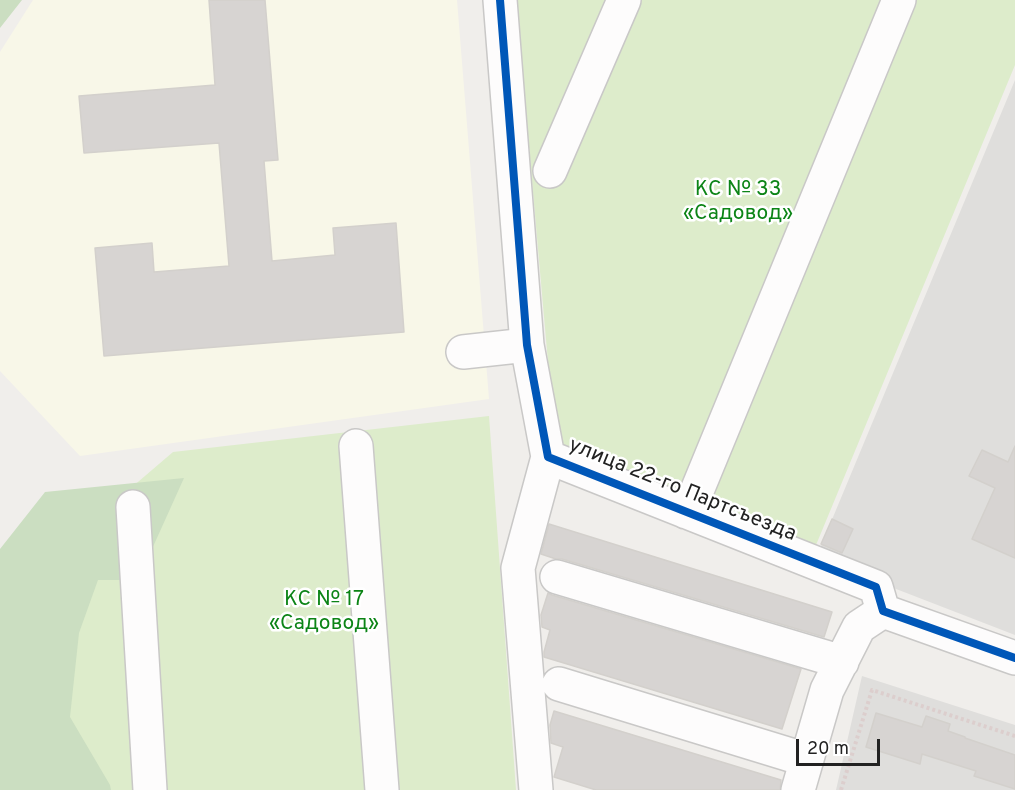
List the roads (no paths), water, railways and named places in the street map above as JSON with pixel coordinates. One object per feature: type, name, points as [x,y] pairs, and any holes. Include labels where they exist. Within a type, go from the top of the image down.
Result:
[{"type":"street","name":"улица 22-го Партсъезда","points":[[500,0],[527,345],[548,457],[876,587],[884,611]]},
{"type":"street","points":[[550,171],[624,0]]},
{"type":"street","points":[[686,512],[692,504],[899,0]]},
{"type":"street","points":[[463,352],[527,345]]},
{"type":"street","points":[[356,446],[382,790]]},
{"type":"street","points":[[540,789],[518,568],[548,457]]},
{"type":"street","points":[[133,507],[150,790]]},
{"type":"street","points":[[557,577],[842,662]]},
{"type":"street","points":[[559,684],[802,775],[828,690],[858,627],[884,611],[1015,658]]},
{"type":"park label","name":"КС № 33 «Садовод»","points":[[738,203]]},
{"type":"park label","name":"КС № 17 «Садовод»","points":[[324,613]]}]
